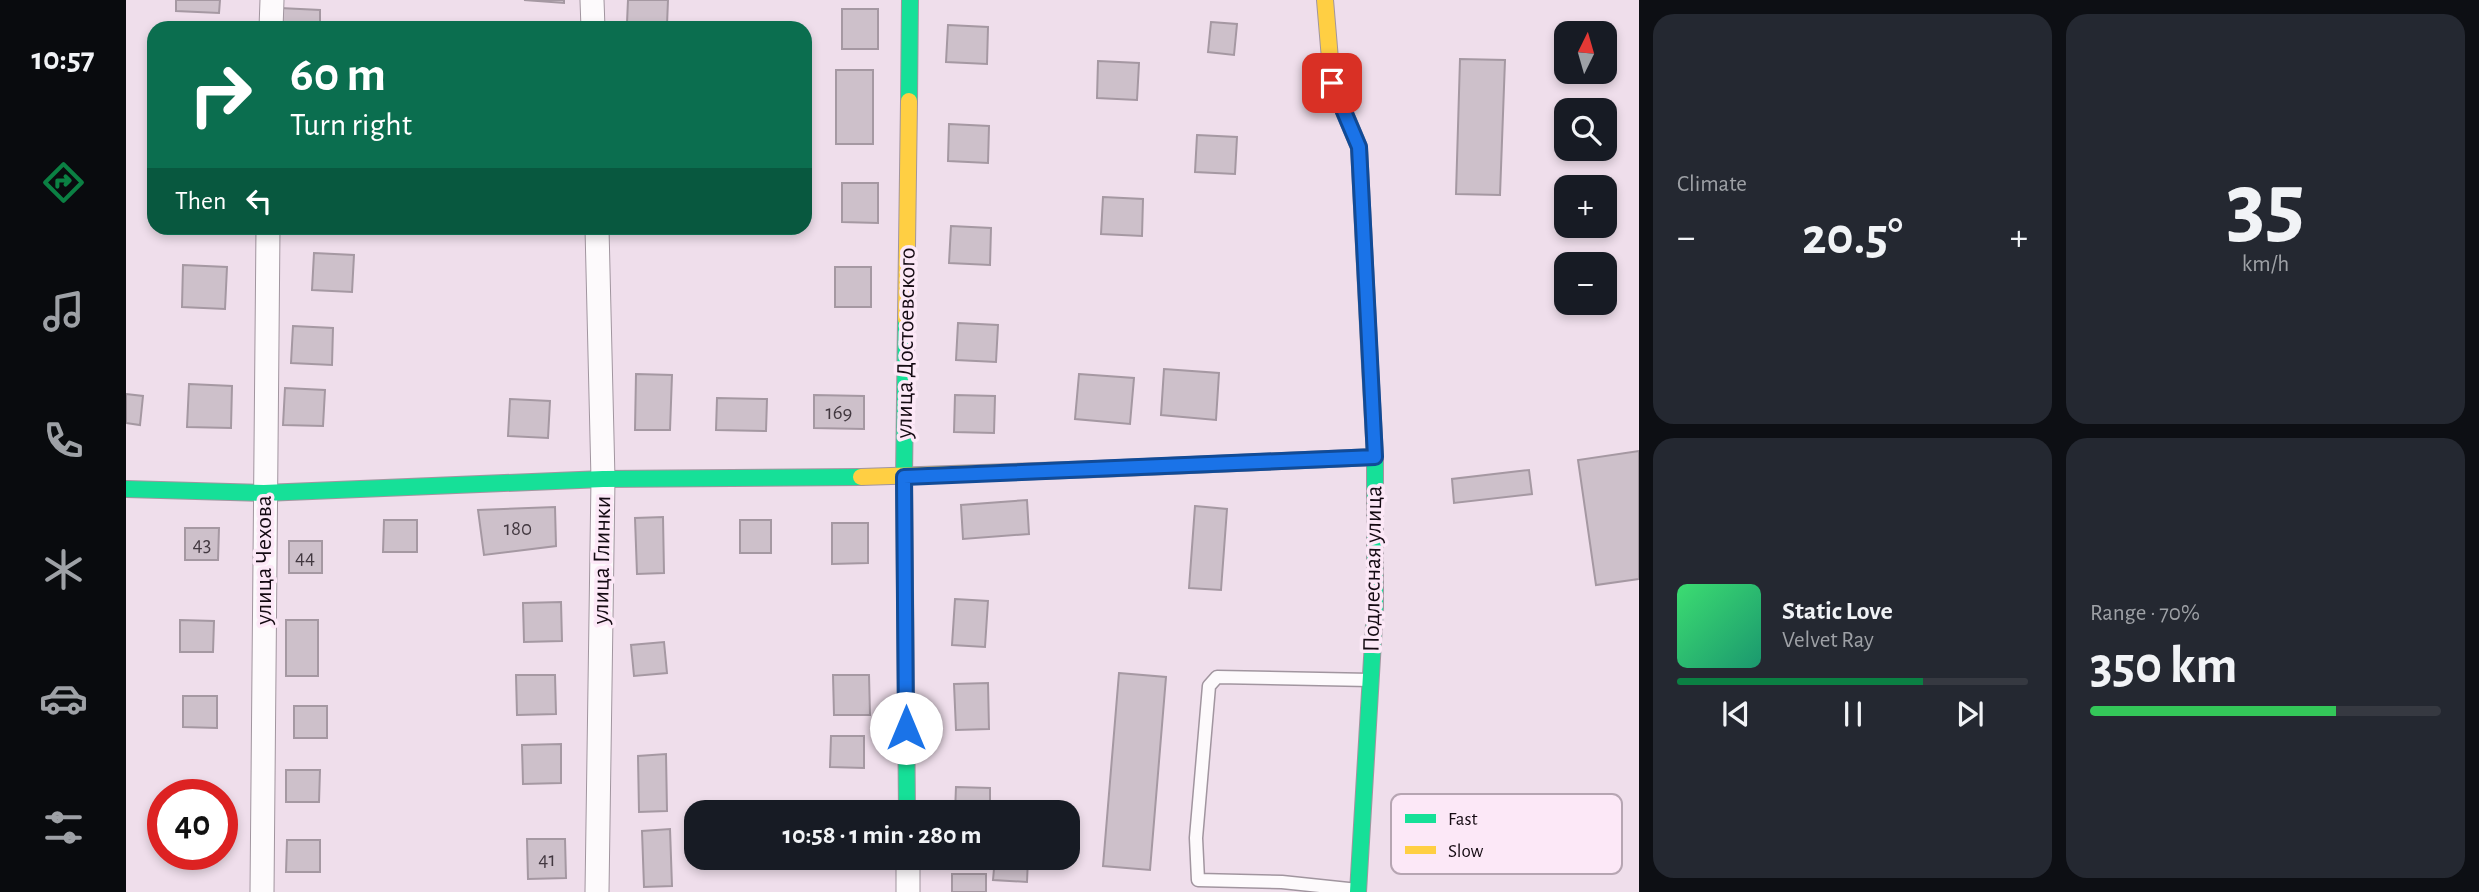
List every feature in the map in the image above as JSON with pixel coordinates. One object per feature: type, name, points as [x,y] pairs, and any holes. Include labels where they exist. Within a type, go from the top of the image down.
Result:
[{"type":"street","points":[[271,21],[272,0]]},
{"type":"street","points":[[592,0],[593,21]]},
{"type":"street","name":"улица Достоевского","points":[[907,800],[904,477],[909,0]]},
{"type":"street","name":"Подлесная улица","points":[[1325,0],[1332,83],[1359,147],[1375,457],[1375,608],[1358,891]]},
{"type":"street","name":"улица Чехова","points":[[262,892],[268,235]]},
{"type":"street","name":"улица Глинки","points":[[597,235],[603,480],[597,892]]},
{"type":"street","points":[[126,489],[264,493],[603,480],[904,477],[1375,457]]},
{"type":"street","points":[[908,870],[908,892]]},
{"type":"lane","points":[[1358,891],[1282,882],[1198,880],[1196,838],[1209,686],[1217,677],[1371,680]]},
{"type":"building","points":[[176,0],[220,0],[219,13],[176,11]]},
{"type":"building","points":[[524,0],[564,0],[564,3]]},
{"type":"building","points":[[628,0],[668,0],[667,21],[627,21]]},
{"type":"building","points":[[280,8],[320,10],[320,21],[279,21]]},
{"type":"building","points":[[842,9],[878,9],[878,49],[842,49]]},
{"type":"building","points":[[1211,22],[1237,24],[1234,55],[1208,52]]},
{"type":"building","points":[[948,25],[988,27],[987,64],[946,62]]},
{"type":"building","points":[[1460,59],[1505,60],[1500,195],[1456,194]]},
{"type":"building","points":[[1098,61],[1139,63],[1137,100],[1097,98]]},
{"type":"building","points":[[836,70],[873,70],[873,144],[836,144]]},
{"type":"building","points":[[949,124],[989,126],[988,163],[948,161]]},
{"type":"building","points":[[1197,135],[1237,137],[1235,174],[1195,172]]},
{"type":"building","points":[[842,183],[878,183],[878,223],[842,222]]},
{"type":"building","points":[[1103,197],[1143,199],[1142,236],[1101,234]]},
{"type":"building","points":[[951,226],[991,228],[990,265],[949,263]]},
{"type":"building","points":[[314,253],[354,255],[352,292],[312,290]]},
{"type":"building","points":[[183,265],[227,267],[225,309],[182,307]]},
{"type":"building","points":[[835,267],[871,267],[871,307],[835,307]]},
{"type":"building","points":[[958,323],[998,325],[996,362],[956,360]]},
{"type":"building","points":[[293,326],[333,328],[332,365],[291,363]]},
{"type":"building","points":[[1164,369],[1219,373],[1216,420],[1161,415]]},
{"type":"building","points":[[636,374],[672,375],[670,430],[635,430]]},
{"type":"building","points":[[1079,374],[1134,378],[1130,424],[1075,419]]},
{"type":"building","points":[[189,384],[232,386],[231,428],[187,427]]},
{"type":"building","points":[[285,388],[325,390],[323,426],[283,425]]},
{"type":"building","points":[[126,394],[143,396],[140,425],[126,423]]},
{"type":"building","points":[[814,395],[864,396],[864,429],[814,428]]},
{"type":"building","points":[[955,395],[995,396],[994,433],[954,432]]},
{"type":"building","points":[[717,398],[767,399],[766,431],[716,430]]},
{"type":"building","points":[[510,399],[550,401],[548,438],[508,436]]},
{"type":"building","points":[[1639,451],[1639,579],[1596,585],[1578,460]]},
{"type":"building","points":[[1529,470],[1532,494],[1454,503],[1452,479]]},
{"type":"building","points":[[1027,500],[1029,534],[963,539],[961,505]]},
{"type":"building","points":[[1195,506],[1227,509],[1221,590],[1189,588]]},
{"type":"building","points":[[555,507],[556,546],[484,555],[478,510]]},
{"type":"building","points":[[663,517],[664,573],[637,574],[635,518]]},
{"type":"building","points":[[384,520],[417,520],[417,552],[383,552]]},
{"type":"building","points":[[740,520],[771,520],[771,553],[740,553]]},
{"type":"building","points":[[832,523],[868,523],[868,563],[832,564]]},
{"type":"building","points":[[185,528],[219,528],[218,560],[185,560]]},
{"type":"building","points":[[289,541],[322,541],[322,573],[289,573]]},
{"type":"building","points":[[955,599],[988,601],[985,647],[952,645]]},
{"type":"building","points":[[561,602],[562,641],[524,642],[523,603]]},
{"type":"building","points":[[180,620],[214,621],[213,652],[180,652]]},
{"type":"building","points":[[286,620],[318,620],[318,676],[286,676]]},
{"type":"building","points":[[664,642],[667,673],[634,676],[631,645]]},
{"type":"building","points":[[1119,673],[1166,677],[1150,870],[1103,866]]},
{"type":"building","points":[[516,675],[555,675],[556,714],[517,715]]},
{"type":"building","points":[[833,675],[869,675],[870,715],[834,715]]},
{"type":"building","points":[[988,683],[989,729],[956,730],[954,684]]},
{"type":"building","points":[[183,696],[217,696],[217,728],[183,727]]},
{"type":"building","points":[[294,706],[327,706],[327,738],[294,738]]},
{"type":"building","points":[[831,736],[864,736],[864,768],[830,767]]},
{"type":"building","points":[[561,744],[561,783],[523,784],[522,745]]},
{"type":"building","points":[[666,754],[667,811],[639,812],[638,756]]},
{"type":"building","points":[[286,770],[320,770],[319,802],[286,802]]},
{"type":"building","points":[[956,787],[990,788],[990,800],[955,800]]},
{"type":"building","points":[[670,829],[672,886],[644,887],[642,831]]},
{"type":"building","points":[[527,839],[565,839],[566,878],[528,879]]},
{"type":"building","points":[[287,840],[320,840],[320,872],[286,872]]},
{"type":"building","points":[[994,870],[1028,870],[1027,882],[993,880]]},
{"type":"building","points":[[952,874],[986,874],[986,892],[952,892]]},
{"type":"traffic: fast","points":[[909,101],[910,0]]},
{"type":"traffic: fast","points":[[906,319],[904,477],[907,800]]},
{"type":"traffic: fast","points":[[1358,892],[1375,608],[1375,457],[1370,365]]},
{"type":"traffic: fast","points":[[1098,469],[1375,457]]},
{"type":"traffic: fast","points":[[126,489],[264,493],[603,479],[861,477]]},
{"type":"traffic: slow","points":[[1325,0],[1332,83],[1359,147],[1370,365]]},
{"type":"traffic: slow","points":[[906,319],[909,101]]},
{"type":"traffic: slow","points":[[861,477],[1098,469]]},
{"type":"route","points":[[906,728],[904,477],[1375,457],[1359,147],[1332,83]]}]
